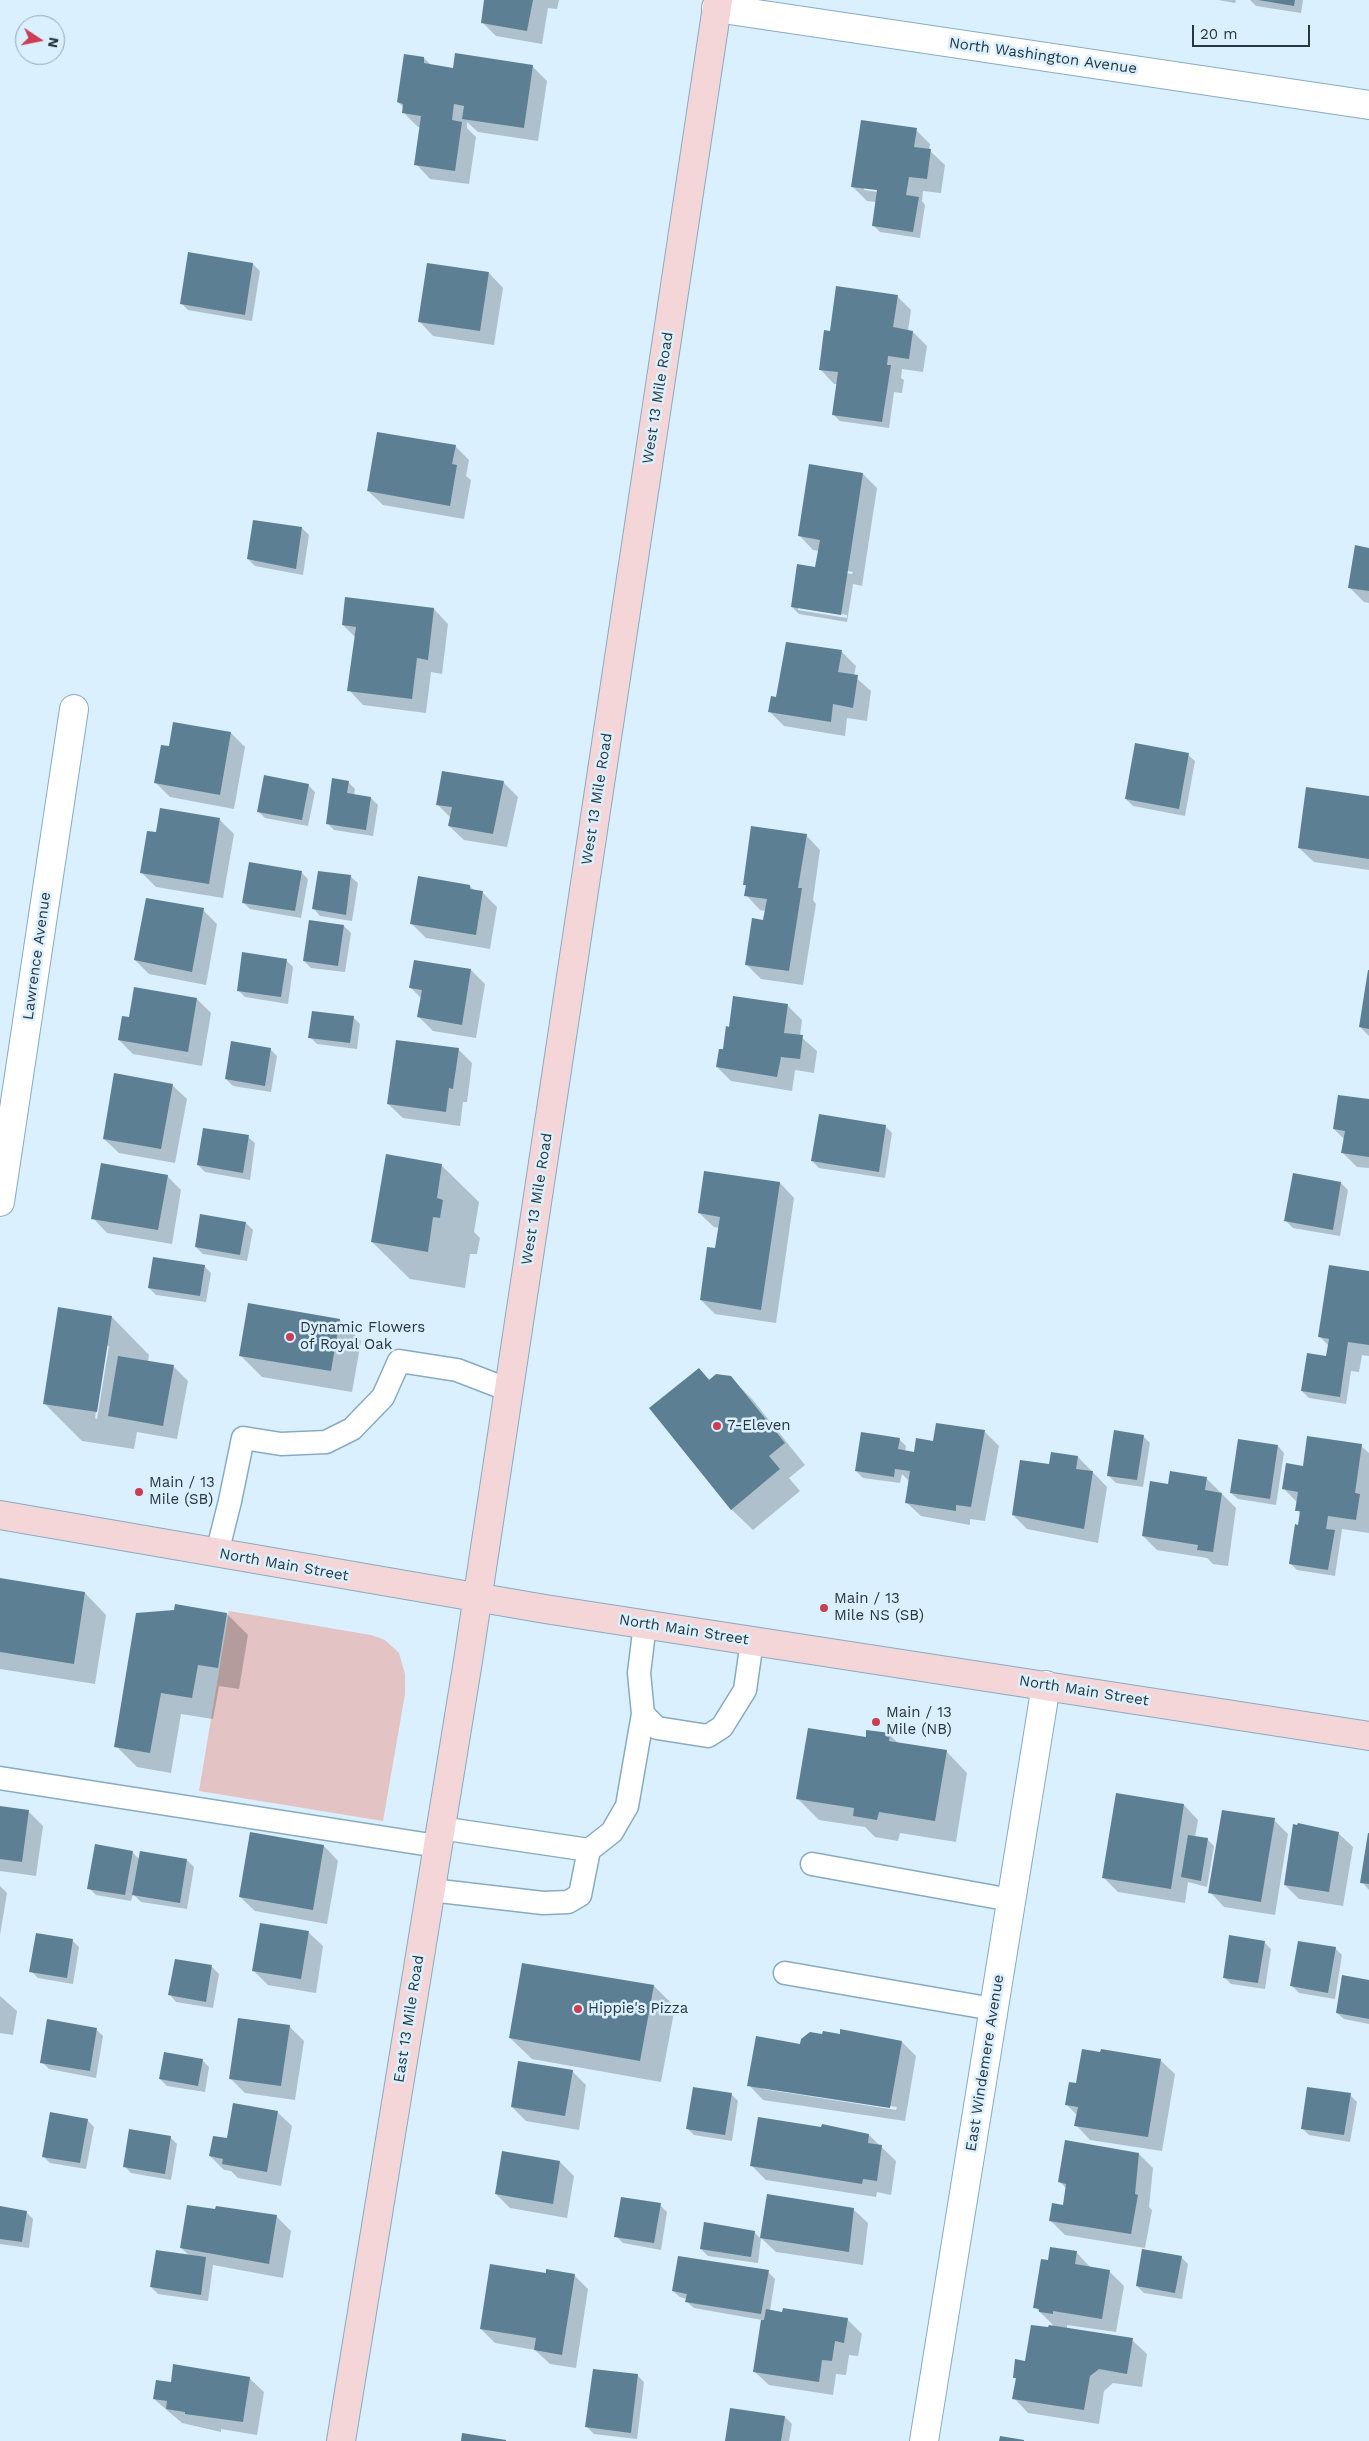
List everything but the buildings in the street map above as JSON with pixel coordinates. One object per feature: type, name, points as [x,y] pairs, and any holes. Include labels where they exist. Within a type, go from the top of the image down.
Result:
[{"type":"main road","name":"West 13 Mile Road","points":[[477,1598],[717,4]]},
{"type":"main road","name":"North Main Street","points":[[0,1515],[477,1598],[1369,1736]]},
{"type":"main road","name":"East 13 Mile Road","points":[[341,2441],[477,1598]]},
{"type":"street","name":"North Washington Avenue","points":[[717,4],[1369,105]]},
{"type":"street","name":"Lawrence Avenue","points":[[0,1202],[74,709]]},
{"type":"street","name":"East Windemere Avenue","points":[[924,2441],[1046,1685]]},
{"type":"lane","points":[[217,1553],[243,1438],[281,1444],[326,1442],[352,1429],[383,1397],[399,1361],[457,1370],[509,1390]]},
{"type":"lane","points":[[431,1890],[543,1903],[568,1902],[580,1894],[589,1850],[612,1832],[627,1806],[643,1714],[639,1673],[645,1624]]},
{"type":"lane","points":[[643,1714],[658,1728],[708,1736],[722,1727],[745,1690],[752,1641]]},
{"type":"lane","points":[[0,1778],[439,1837],[589,1850]]},
{"type":"lane","points":[[812,1864],[1011,1900]]},
{"type":"lane","points":[[785,1973],[993,2009]]},
{"type":"shaded area","points":[[229,1611],[371,1635],[385,1640],[399,1653],[405,1674],[405,1694],[383,1821],[199,1791]]},
{"type":"place","name":"Dynamic Flowers of Royal Oak","points":[[290,1337]]},
{"type":"place","name":"7-Eleven","points":[[717,1426]]},
{"type":"place","name":"Main / 13 Mile (SB)","points":[[139,1492]]},
{"type":"place","name":"Main / 13 Mile NS (SB)","points":[[824,1608]]},
{"type":"place","name":"Main / 13 Mile (NB)","points":[[876,1722]]},
{"type":"place","name":"Hippie's Pizza","points":[[578,2009]]}]
